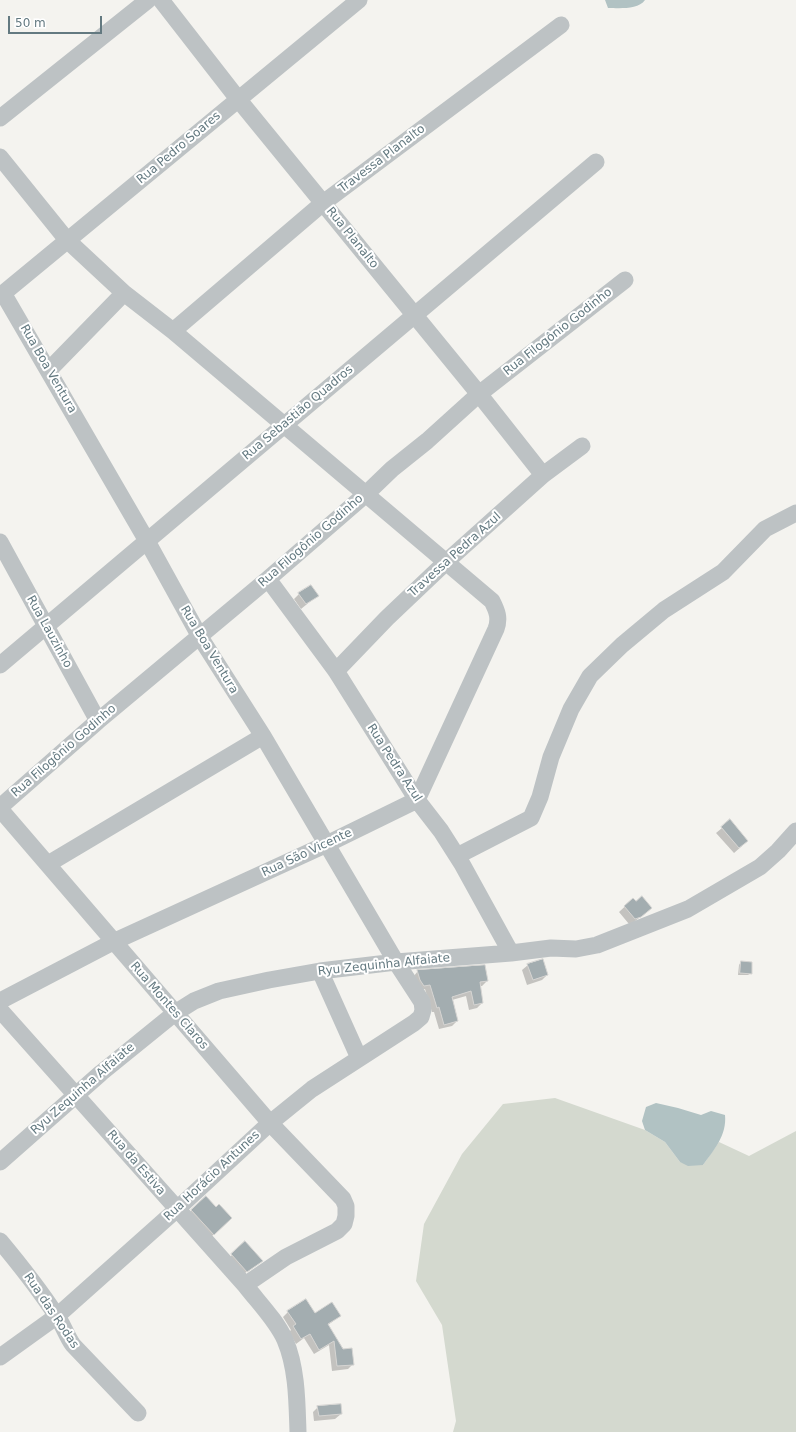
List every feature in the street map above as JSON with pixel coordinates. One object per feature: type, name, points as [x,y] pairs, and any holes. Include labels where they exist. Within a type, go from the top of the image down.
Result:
[{"type":"street","points":[[0,118],[148,0]]},
{"type":"street","name":"Rua Planalto","points":[[161,0],[238,100],[479,394],[543,475]]},
{"type":"street","name":"Rua Pedro Soares","points":[[2,294],[359,0]]},
{"type":"street","name":"Travessa Planalto","points":[[173,330],[323,203],[561,25]]},
{"type":"street","points":[[0,157],[68,240],[124,293],[173,330],[284,426],[492,601],[497,610],[499,620],[496,629],[417,800]]},
{"type":"street","name":"Rua Sebastião Quadros","points":[[0,664],[596,162]]},
{"type":"street","name":"Rua Filogônio Godinho","points":[[0,808],[98,721],[268,579],[479,394],[625,280]]},
{"type":"street","points":[[49,370],[124,293]]},
{"type":"street","name":"Rua Boa Ventura","points":[[2,294],[49,370],[200,637],[263,736],[396,962],[422,1002]]},
{"type":"street","name":"Travessa Pedra Azul","points":[[336,671],[386,618],[446,562],[543,475],[582,446]]},
{"type":"street","points":[[457,856],[531,818],[540,797],[552,757],[571,709],[590,676],[622,645],[664,610],[723,572],[765,529],[796,513]]},
{"type":"street","name":"Rua Lauzinho","points":[[0,542],[98,721]]},
{"type":"street","name":"Rua Pedra Azul","points":[[268,579],[336,671],[417,800],[441,831],[457,856],[511,953]]},
{"type":"street","points":[[48,864],[263,736]]},
{"type":"street","name":"Rua São Vicente","points":[[0,1001],[114,942],[327,844],[417,800]]},
{"type":"street","name":"Rua Montes Claros","points":[[0,808],[270,1122],[343,1199],[346,1206],[346,1216],[344,1224],[337,1231],[286,1257],[245,1285]]},
{"type":"street","name":"Ryu Zequinha Alfaiate","points":[[0,1162],[101,1073],[175,1013],[194,1001],[219,991],[320,971],[396,962],[511,953],[551,948],[576,949],[597,945],[688,909],[760,867],[778,851],[796,831]]},
{"type":"street","points":[[320,971],[359,1058]]},
{"type":"street","name":"Rua Horácio Antunes","points":[[0,1357],[57,1316],[176,1210],[270,1122],[312,1090],[414,1023],[421,1017],[423,1010],[422,1002]]},
{"type":"street","name":"Rua da Estiva","points":[[0,1010],[76,1094],[176,1210],[245,1285],[271,1318],[285,1340],[292,1362],[296,1394],[298,1432]]},
{"type":"street","name":"Rua das Rodas","points":[[0,1241],[38,1288],[57,1316],[73,1345],[138,1413]]},
{"type":"shaded area","points":[[605,0],[645,0],[633,7],[608,8]]},
{"type":"shaded area","points":[[555,1098],[645,1130],[665,1142],[680,1162],[703,1165],[719,1142],[749,1156],[796,1131],[796,1432],[453,1432],[456,1421],[442,1325],[416,1281],[424,1224],[462,1154],[503,1104]]},
{"type":"shaded area","points":[[656,1103],[701,1115],[711,1111],[725,1115],[722,1136],[703,1165],[688,1166],[680,1162],[665,1142],[645,1130],[642,1121],[646,1107]]},
{"type":"building","points":[[311,585],[319,596],[306,604],[298,593]]},
{"type":"building","points":[[730,819],[748,841],[739,848],[721,827]]},
{"type":"building","points":[[642,896],[652,908],[641,917],[635,919],[624,906],[633,898],[636,901]]},
{"type":"building","points":[[543,959],[548,975],[533,980],[527,964]]},
{"type":"building","points":[[741,961],[752,962],[752,974],[740,973]]},
{"type":"building","points":[[485,965],[488,981],[480,982],[483,1003],[474,1005],[471,991],[452,997],[458,1021],[444,1025],[439,1007],[437,1008],[430,985],[424,986],[420,980],[417,970]]},
{"type":"building","points":[[206,1196],[216,1207],[219,1204],[232,1218],[214,1235],[191,1210]]},
{"type":"building","points":[[245,1241],[263,1261],[247,1272],[231,1254]]},
{"type":"building","points":[[306,1299],[315,1313],[332,1302],[341,1316],[328,1324],[343,1349],[352,1348],[354,1365],[337,1366],[334,1341],[319,1350],[310,1334],[301,1339],[293,1326],[296,1324],[287,1311]]},
{"type":"building","points":[[341,1404],[342,1414],[319,1416],[317,1406]]}]
